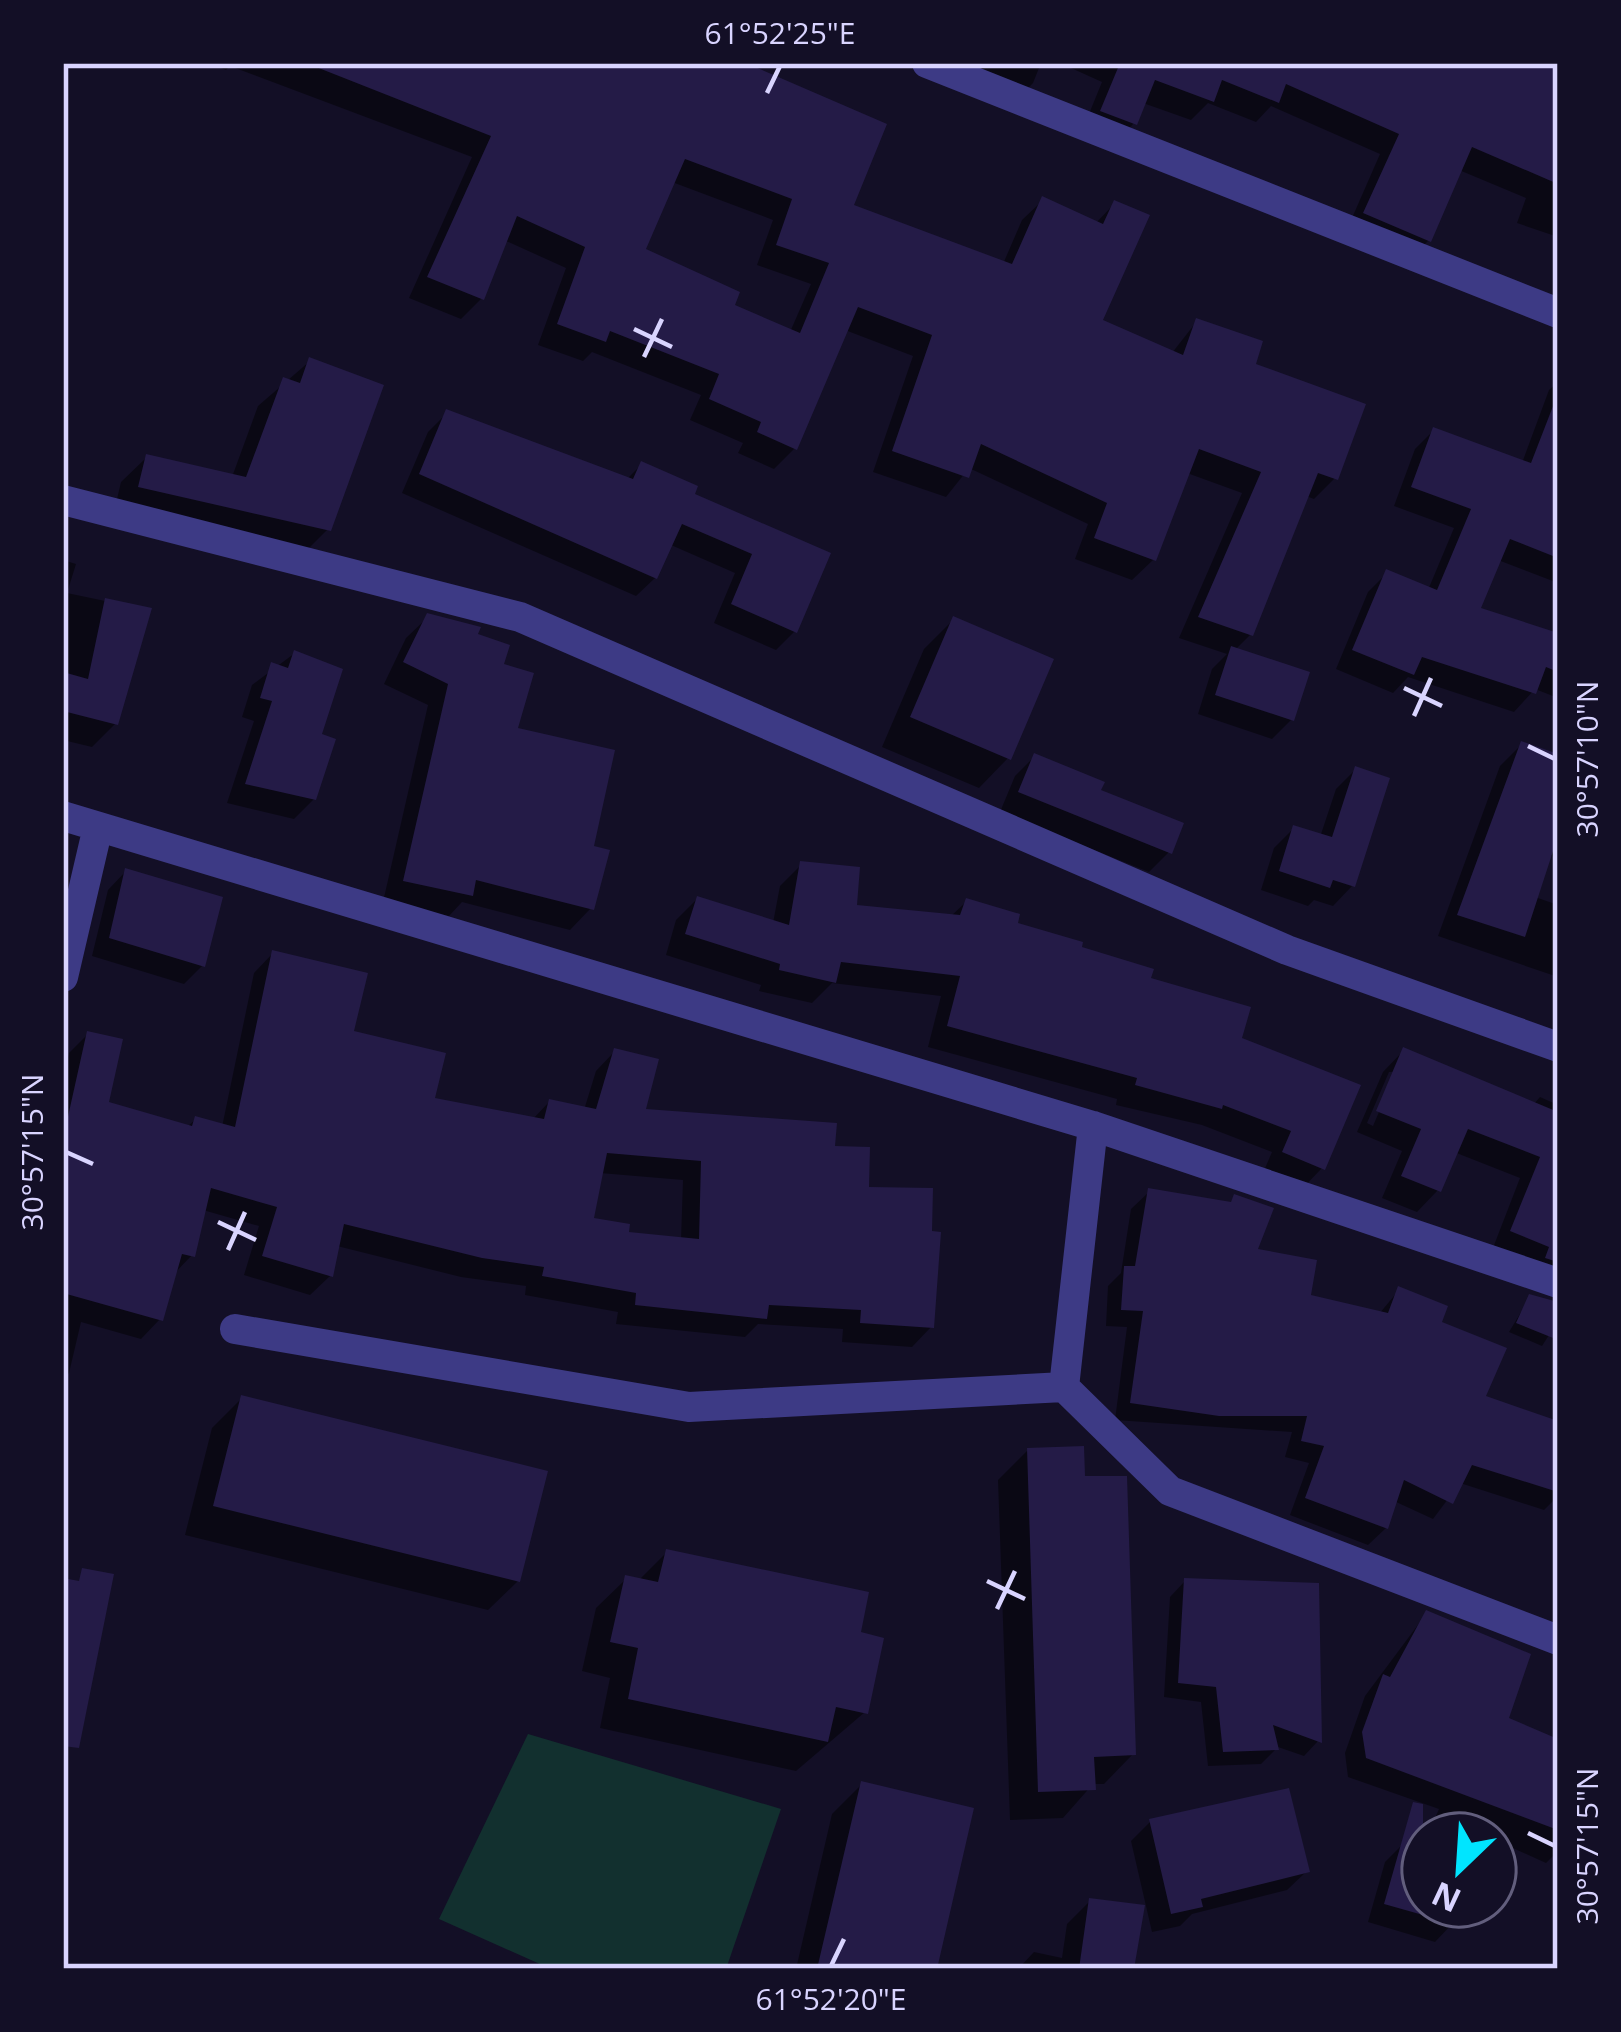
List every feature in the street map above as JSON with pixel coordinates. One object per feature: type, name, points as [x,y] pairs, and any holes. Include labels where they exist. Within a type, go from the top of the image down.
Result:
[{"type":"street","points":[[927,63],[1558,313]]},
{"type":"street","points":[[63,500],[520,617],[1287,950],[1558,1047]]},
{"type":"street","points":[[63,816],[1094,1126],[1558,1283]]},
{"type":"street","points":[[63,977],[98,826]]},
{"type":"street","points":[[1064,1388],[1094,1126]]},
{"type":"street","points":[[235,1329],[689,1407],[1064,1388],[1170,1491],[1558,1640]]},
{"type":"green space","points":[[528,1734],[781,1809],[726,1969],[551,1969],[439,1919]]},
{"type":"building","points":[[306,63],[746,63],[887,124],[854,205],[1012,264],[1042,196],[1103,224],[1114,200],[1150,215],[1103,320],[1183,355],[1196,318],[1263,341],[1256,364],[1366,404],[1338,480],[1318,473],[1253,636],[1198,617],[1261,472],[1199,449],[1156,561],[1094,538],[1107,503],[981,444],[969,478],[892,451],[932,335],[858,307],[797,450],[757,432],[761,422],[709,399],[719,374],[610,331],[606,342],[557,324],[585,247],[517,216],[484,300],[427,277],[491,136]],"holes":[[[685,159],[792,199],[776,245],[829,263],[800,333],[735,305],[740,292],[646,249]]]},
{"type":"building","points":[[1120,63],[1558,63],[1558,184],[1472,147],[1431,242],[1363,213],[1399,134],[1286,84],[1279,103],[1222,80],[1214,102],[1155,80],[1137,125],[1100,111]]},
{"type":"building","points":[[309,357],[384,385],[331,531],[138,487],[146,454],[246,477],[283,377],[300,383]]},
{"type":"building","points":[[1555,401],[1558,558],[1510,539],[1481,608],[1558,633],[1558,672],[1546,667],[1536,694],[1422,657],[1414,675],[1352,650],[1386,569],[1437,590],[1471,509],[1411,487],[1433,427],[1531,463]]},
{"type":"building","points":[[446,409],[633,479],[641,461],[698,486],[695,494],[831,553],[797,633],[731,604],[752,554],[682,524],[657,579],[419,474]]},
{"type":"building","points":[[105,598],[152,608],[118,725],[63,711],[63,672],[88,679]]},
{"type":"building","points":[[427,613],[481,627],[478,634],[510,645],[504,664],[534,673],[518,728],[615,750],[594,846],[610,850],[594,910],[476,880],[473,896],[403,881],[448,684],[403,662]]},
{"type":"building","points":[[953,616],[1054,659],[1011,760],[910,717]]},
{"type":"building","points":[[1231,646],[1310,672],[1294,721],[1215,695]]},
{"type":"building","points":[[294,650],[343,669],[322,734],[336,739],[316,800],[245,784],[272,701],[260,698],[271,662],[288,668]]},
{"type":"building","points":[[1521,741],[1558,754],[1558,836],[1525,937],[1457,915]]},
{"type":"building","points":[[1034,753],[1105,782],[1101,790],[1184,823],[1172,854],[1018,792]]},
{"type":"building","points":[[1355,766],[1390,778],[1355,887],[1333,880],[1330,888],[1279,871],[1293,825],[1332,837]]},
{"type":"building","points":[[800,861],[860,867],[857,905],[960,915],[966,898],[1020,914],[1018,923],[1154,969],[1151,978],[1251,1007],[1242,1038],[1361,1085],[1325,1170],[1282,1152],[1291,1131],[1223,1105],[1222,1109],[1135,1085],[1137,1078],[947,1026],[960,976],[841,962],[836,983],[779,970],[780,964],[685,934],[697,896],[789,925]]},
{"type":"building","points":[[125,868],[223,897],[205,967],[109,938]]},
{"type":"building","points":[[272,950],[368,973],[354,1031],[446,1053],[435,1098],[544,1119],[549,1099],[596,1109],[614,1048],[659,1059],[646,1109],[837,1123],[835,1146],[870,1147],[869,1187],[933,1188],[932,1231],[941,1232],[934,1328],[860,1323],[861,1310],[769,1305],[767,1319],[635,1305],[636,1293],[542,1276],[544,1267],[482,1258],[344,1224],[333,1277],[262,1256],[277,1207],[211,1188],[195,1257],[182,1254],[163,1321],[63,1293],[63,1139],[87,1031],[123,1039],[109,1102],[192,1126],[195,1116],[235,1127]],"holes":[[[607,1153],[701,1161],[699,1239],[629,1232],[630,1224],[594,1218]]]},
{"type":"building","points":[[1403,1047],[1558,1112],[1558,1262],[1545,1258],[1549,1247],[1510,1231],[1540,1157],[1468,1129],[1441,1192],[1401,1176],[1421,1129],[1376,1111]]},
{"type":"building","points":[[1148,1188],[1231,1202],[1234,1194],[1274,1208],[1258,1249],[1317,1260],[1311,1295],[1388,1313],[1398,1286],[1448,1306],[1442,1322],[1507,1348],[1486,1396],[1558,1421],[1558,1492],[1472,1465],[1453,1504],[1404,1480],[1388,1529],[1305,1498],[1324,1446],[1301,1441],[1307,1416],[1219,1416],[1130,1403],[1143,1311],[1121,1310],[1124,1266],[1135,1266]]},
{"type":"building","points":[[1529,1294],[1558,1302],[1558,1340],[1516,1323]]},
{"type":"building","points":[[241,1395],[548,1471],[520,1582],[213,1506]]},
{"type":"building","points":[[1084,1446],[1085,1476],[1127,1476],[1136,1755],[1094,1757],[1096,1790],[1038,1792],[1027,1448]]},
{"type":"building","points":[[666,1549],[869,1592],[861,1632],[884,1638],[868,1714],[836,1707],[828,1742],[628,1699],[638,1648],[610,1642],[625,1575],[658,1582]]},
{"type":"building","points":[[82,1568],[114,1574],[79,1748],[63,1746],[63,1578],[79,1581]]},
{"type":"building","points":[[1184,1578],[1319,1583],[1322,1743],[1273,1725],[1279,1750],[1223,1752],[1216,1687],[1178,1683]]},
{"type":"building","points":[[1426,1610],[1531,1654],[1509,1718],[1558,1739],[1558,1830],[1519,1815],[1519,1810],[1505,1810],[1366,1758],[1362,1732],[1383,1674],[1390,1677]]},
{"type":"building","points":[[861,1781],[974,1808],[937,1969],[817,1969]]},
{"type":"building","points":[[1289,1788],[1310,1872],[1201,1899],[1203,1907],[1171,1914],[1149,1819]]},
{"type":"building","points":[[1399,1851],[1399,1908],[1384,1904]]},
{"type":"building","points":[[1089,1898],[1145,1905],[1134,1969],[1079,1969]]}]
